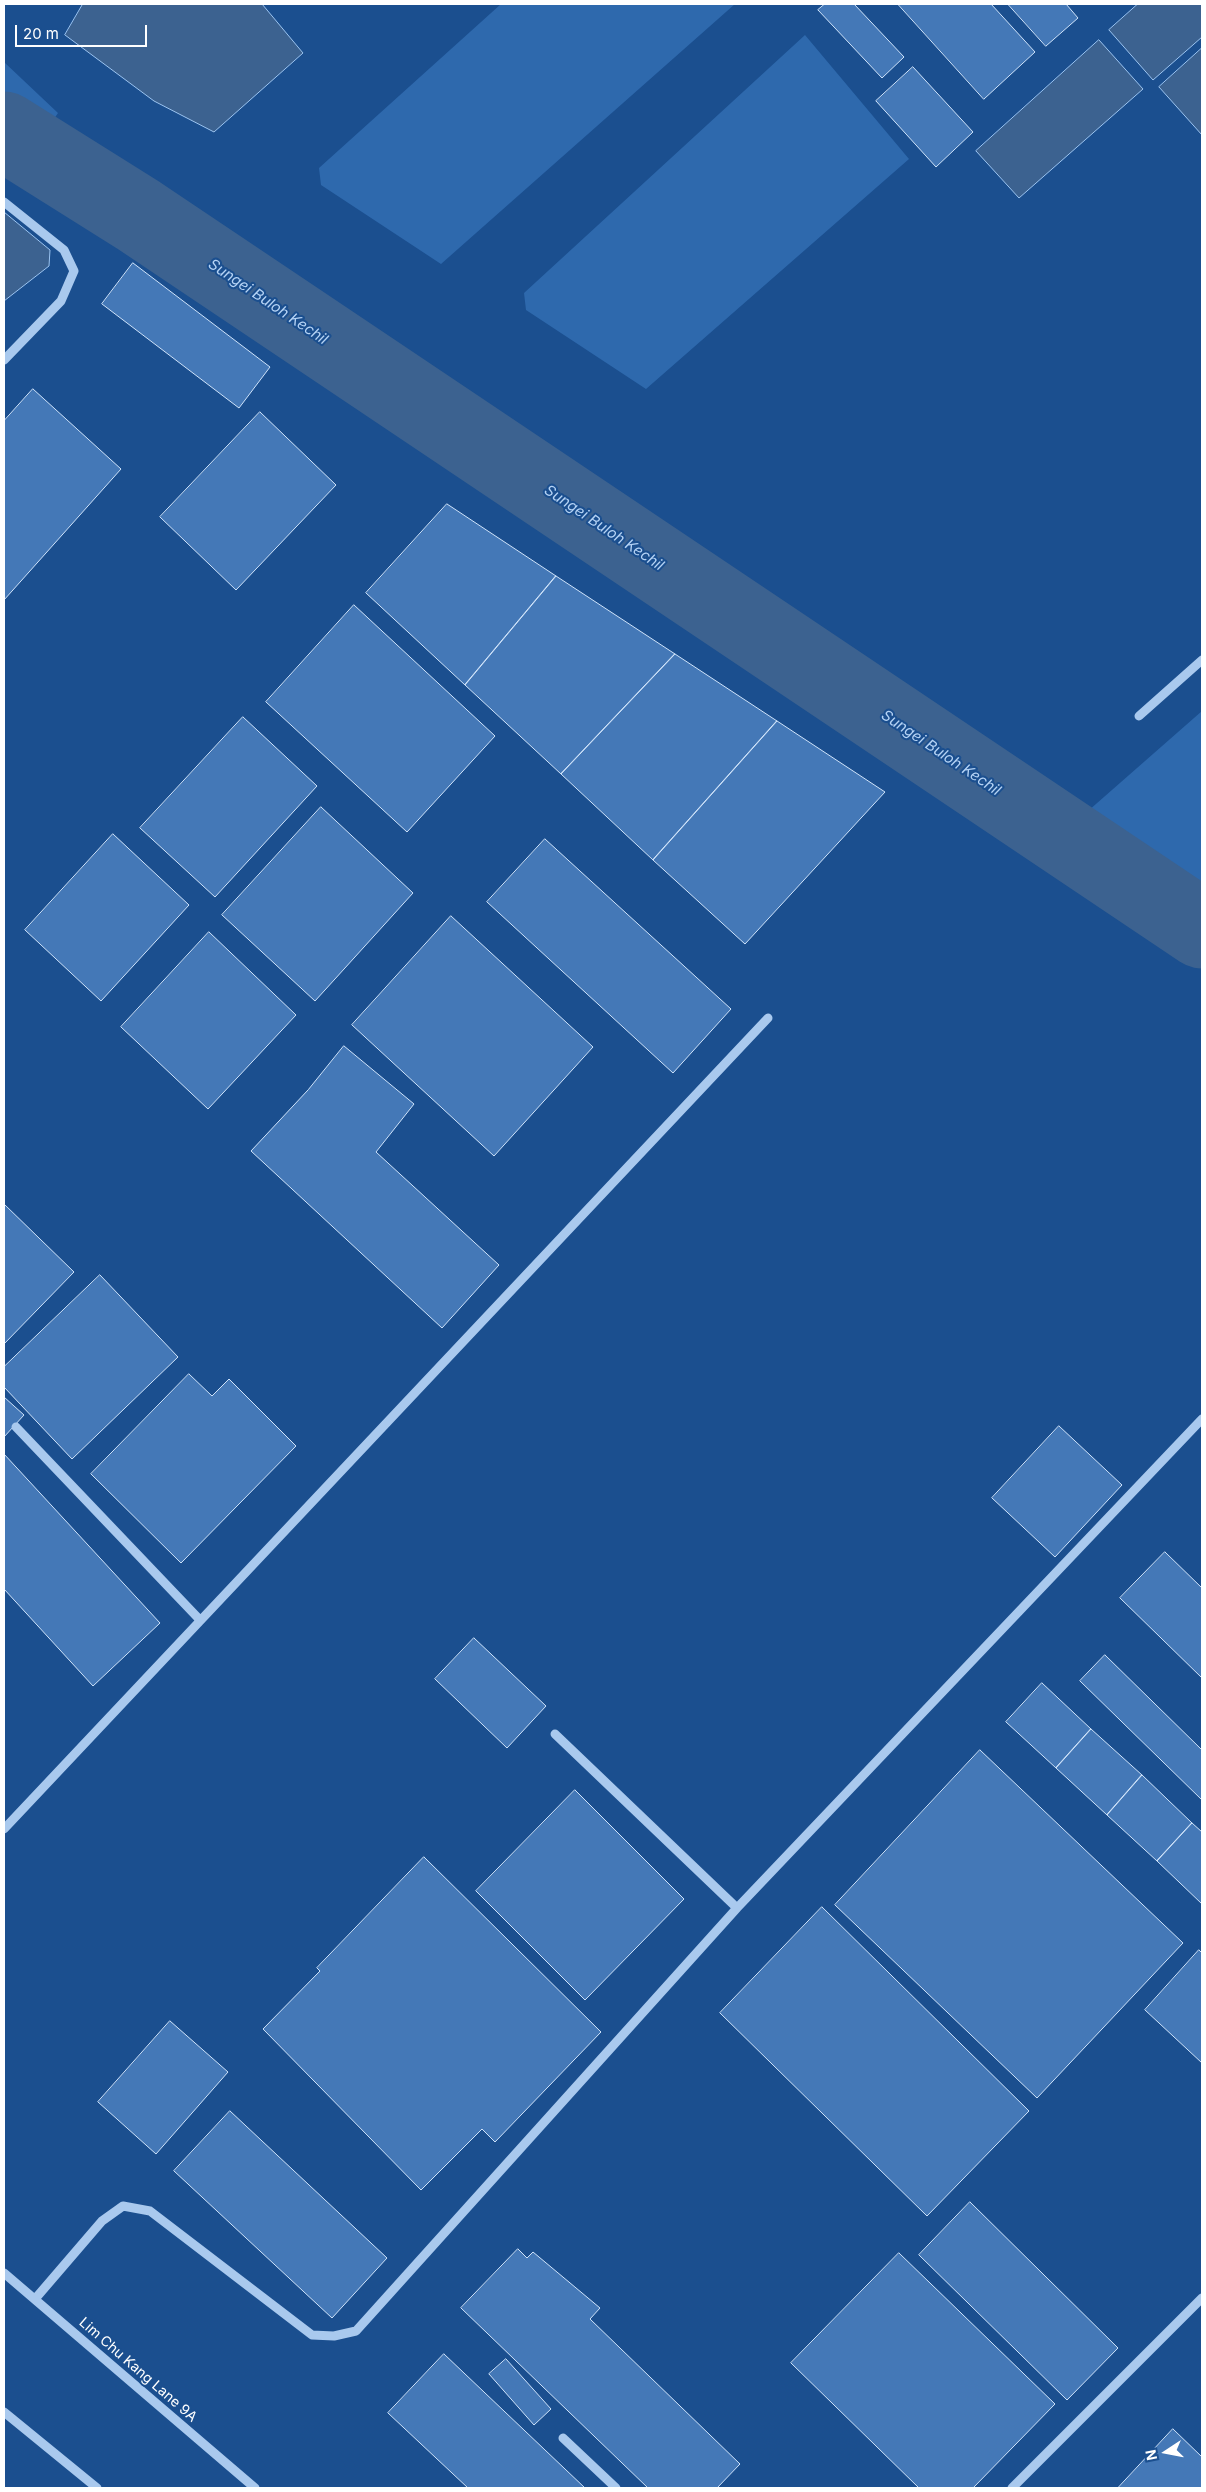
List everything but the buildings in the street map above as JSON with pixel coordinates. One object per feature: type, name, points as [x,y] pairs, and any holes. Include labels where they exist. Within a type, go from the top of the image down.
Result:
[{"type":"street","points":[[4,202],[64,250],[74,271],[61,302],[4,360]]},
{"type":"street","points":[[1139,716],[1202,660]]},
{"type":"street","points":[[4,1829],[768,1018]]},
{"type":"street","points":[[35,2299],[102,2221],[123,2206],[150,2211],[312,2334],[334,2336],[356,2331],[737,1908],[1202,1419]]},
{"type":"street","points":[[16,1427],[200,1620]]},
{"type":"street","points":[[555,1734],[737,1908]]},
{"type":"street","name":"Lim Chu Kang Lane 9A","points":[[4,2273],[255,2488]]},
{"type":"street","points":[[1012,2488],[1202,2298]]},
{"type":"street","points":[[4,2412],[97,2488]]},
{"type":"street","points":[[562,2438],[616,2488]]},
{"type":"shaded area","points":[[83,4],[262,4],[303,53],[214,132],[154,101],[65,35]]},
{"type":"shaded area","points":[[501,4],[735,4],[441,264],[321,185],[319,168]]},
{"type":"shaded area","points":[[1138,4],[1202,4],[1202,37],[1153,80],[1109,30]]},
{"type":"shaded area","points":[[805,35],[909,159],[646,389],[526,310],[524,293]]},
{"type":"shaded area","points":[[1099,40],[1143,89],[1019,198],[976,151]]},
{"type":"shaded area","points":[[1202,48],[1202,135],[1159,87]]},
{"type":"shaded area","points":[[4,62],[58,113],[19,170],[4,169]]},
{"type":"shaded area","points":[[4,212],[50,250],[49,266],[4,301]]},
{"type":"shaded area","points":[[1202,711],[1202,888],[1088,811]]},
{"type":"waterway","name":"Sungei Buloh Kechil","points":[[4,131],[138,215],[1202,929]]}]
